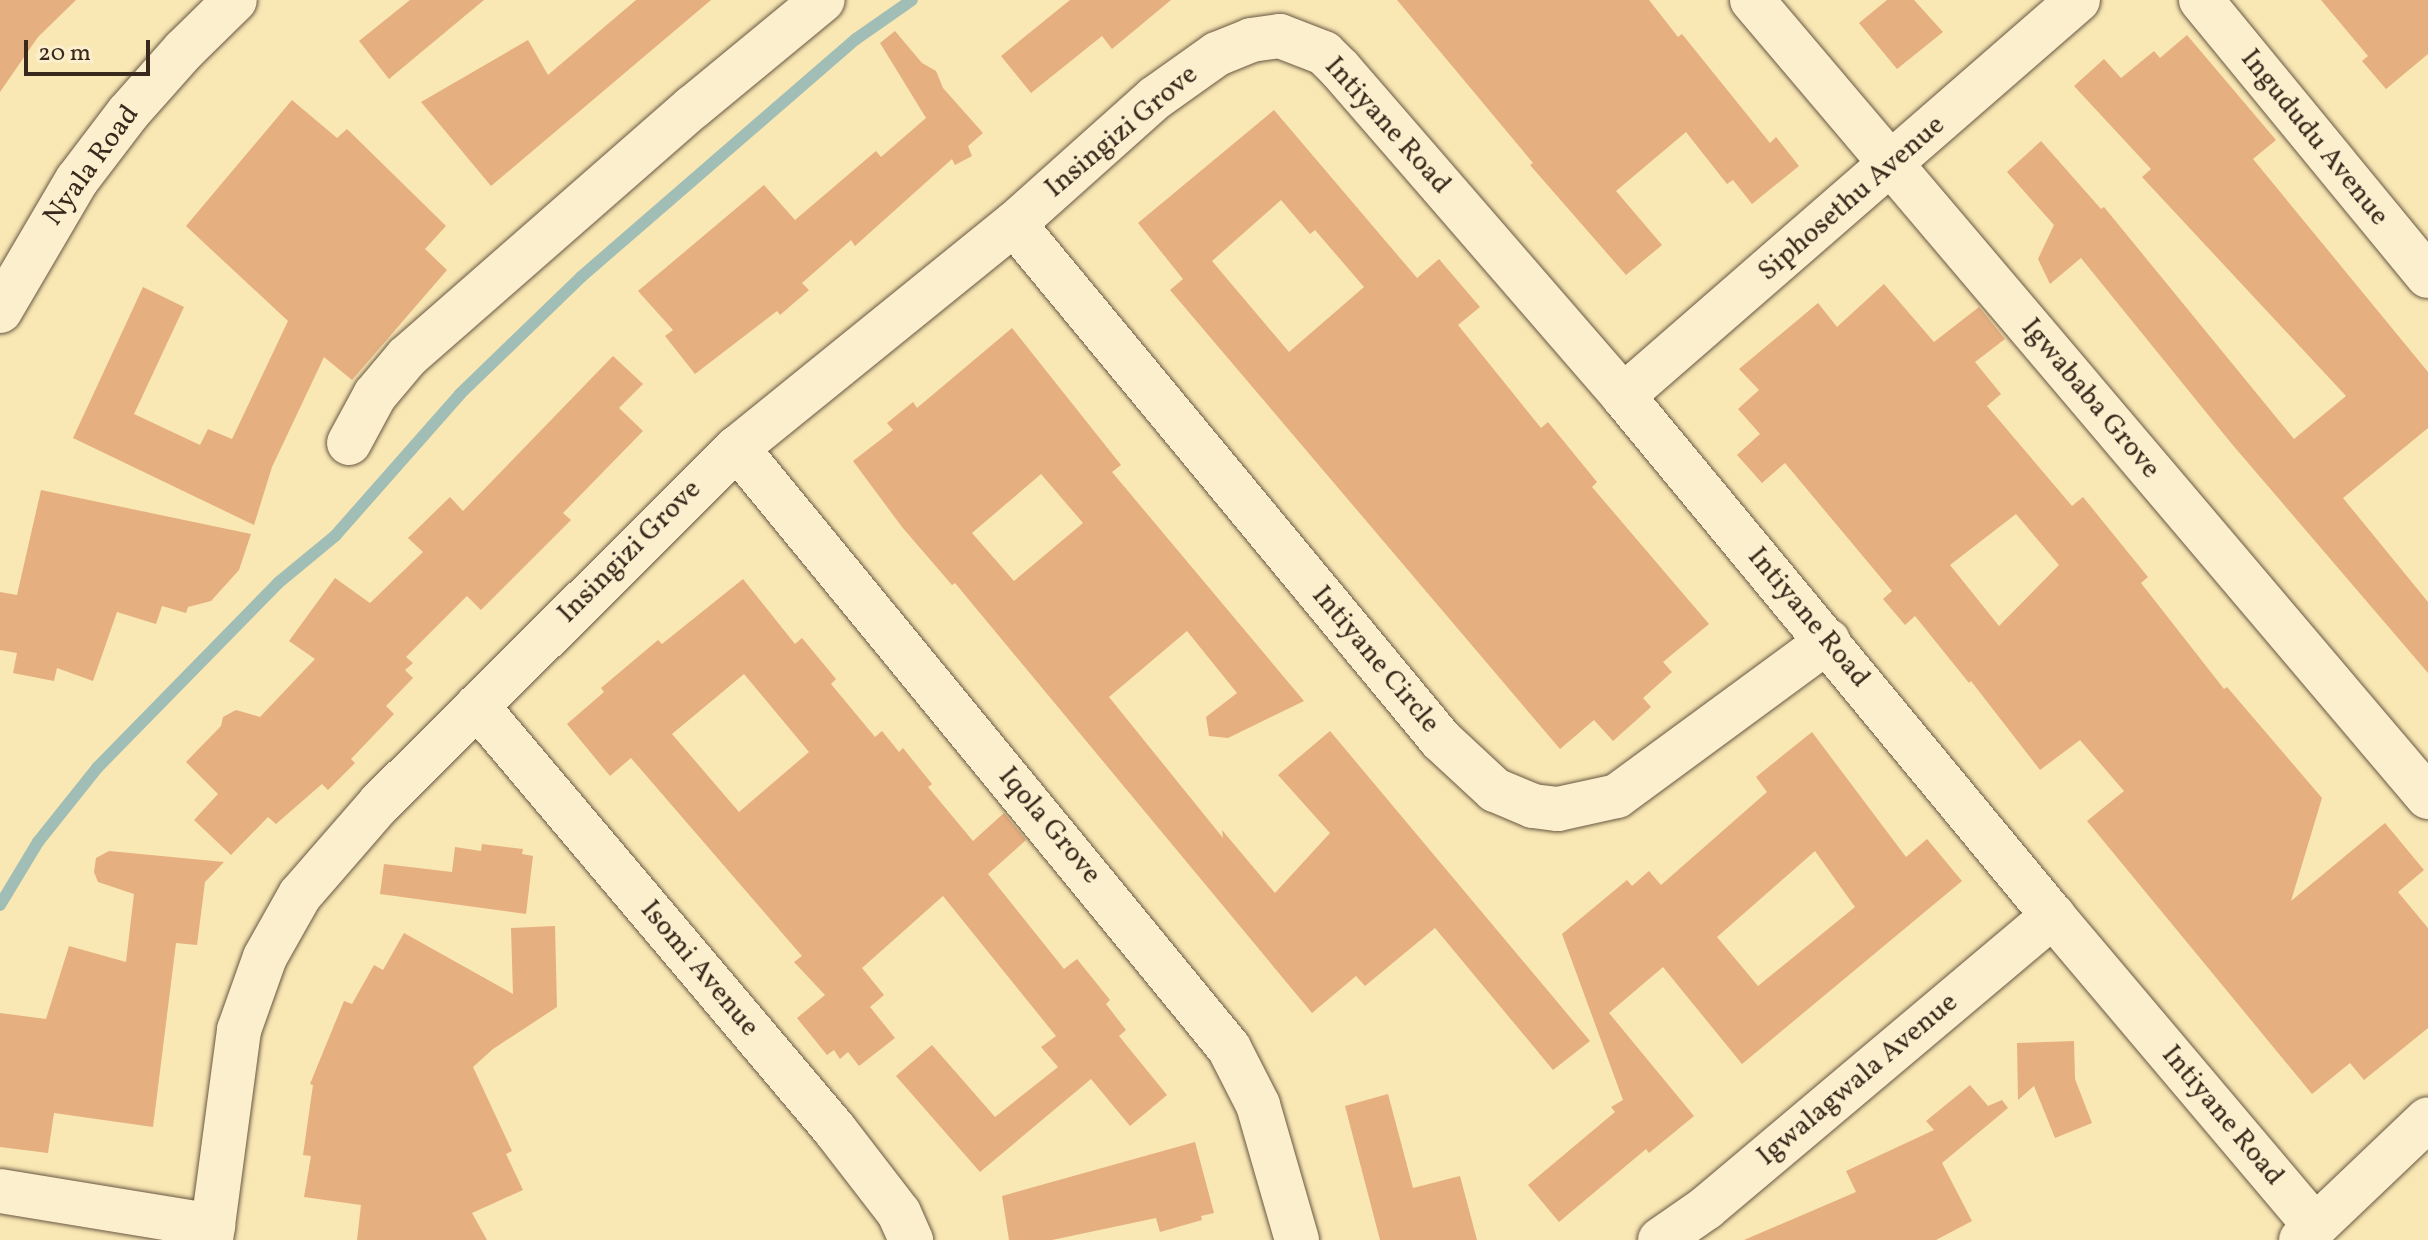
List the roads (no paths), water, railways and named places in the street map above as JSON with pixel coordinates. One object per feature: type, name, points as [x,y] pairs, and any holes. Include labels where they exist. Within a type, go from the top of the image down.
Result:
[{"type":"street","name":"Nyala Road","points":[[0,311],[47,228],[111,135],[184,50],[235,0]]},
{"type":"street","points":[[349,443],[375,395],[407,357],[693,107],[823,0]]},
{"type":"street","name":"Igwababa Grove","points":[[1752,0],[2428,797]]},
{"type":"street","name":"Siphosethu Avenue","points":[[1623,396],[2078,0]]},
{"type":"street","name":"Ingududu Avenue","points":[[2201,0],[2422,257]]},
{"type":"street","name":"Insingizi Grove","points":[[212,1233],[239,1030],[265,957],[300,895],[380,803],[737,448],[1014,224],[1167,89],[1217,54],[1251,40],[1280,36]]},
{"type":"street","name":"Intiyane Road","points":[[1280,36],[1324,53],[1340,69],[1623,396],[1828,641],[2308,1233]]},
{"type":"street","name":"Intiyane Circle","points":[[1014,224],[1441,740],[1495,790],[1533,806],[1558,809],[1617,796],[1828,641]]},
{"type":"street","name":"Iqola Grove","points":[[737,448],[1229,1048],[1258,1105],[1297,1240]]},
{"type":"street","name":"Isomi Avenue","points":[[477,706],[835,1130],[899,1213],[911,1240]]},
{"type":"street","name":"Igwalagwala Avenue","points":[[1660,1240],[1706,1208],[2053,916]]},
{"type":"street","points":[[2308,1233],[2428,1119]]},
{"type":"street","points":[[0,1191],[212,1233]]},
{"type":"waterway","points":[[0,905],[38,842],[97,768],[278,583],[335,536],[460,394],[581,277],[856,39],[912,0]]}]
